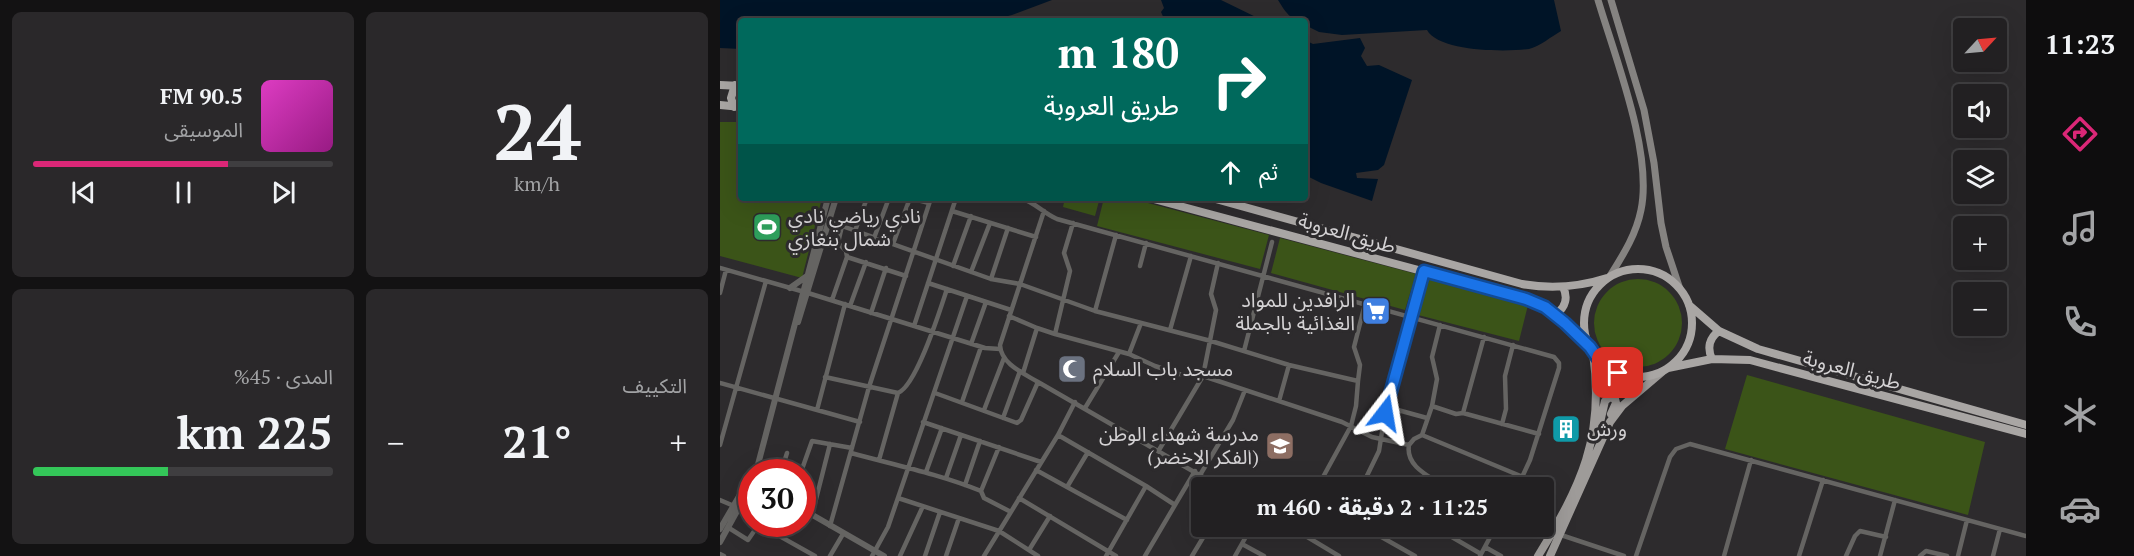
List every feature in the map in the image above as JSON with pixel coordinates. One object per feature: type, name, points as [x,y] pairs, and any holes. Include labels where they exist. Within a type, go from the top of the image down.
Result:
[{"type":"highway","points":[[720,85],[738,85]]},
{"type":"highway","points":[[720,105],[737,107],[732,94],[738,85]]},
{"type":"highway","name":"طريق العروبة","points":[[1161,201],[1526,299],[1556,314],[1591,350]]},
{"type":"highway","name":"طريق العروبة","points":[[1223,201],[1514,282],[1538,286],[1563,286],[1581,285],[1608,277]]},
{"type":"highway","points":[[1626,270],[1650,270],[1667,277],[1680,289],[1689,305],[1692,325],[1688,344],[1682,355],[1665,370],[1644,377],[1624,375],[1606,367],[1591,350],[1584,328],[1586,309],[1593,292],[1608,277],[1626,270]]},
{"type":"highway","points":[[1556,314],[1566,300],[1563,286]]},
{"type":"highway","name":"طريق العروبة","points":[[1689,305],[1719,331],[1758,349],[2026,425]]},
{"type":"highway","points":[[1712,359],[1710,343],[1719,331]]},
{"type":"highway","name":"طريق العروبة","points":[[1665,370],[1712,359],[1741,359],[1759,362],[2026,434]]},
{"type":"main road","points":[[1598,0],[1632,112],[1644,178],[1643,202],[1638,224],[1628,246],[1608,277]]},
{"type":"main road","points":[[1611,0],[1644,110],[1666,248],[1680,289]]},
{"type":"main road","points":[[1591,350],[1597,397],[1591,446]]},
{"type":"main road","points":[[1607,427],[1622,406],[1665,370]]},
{"type":"main road","points":[[1538,556],[1568,503],[1600,425],[1605,401],[1612,397],[1616,403],[1607,427],[1550,556]]},
{"type":"street","points":[[760,459],[826,220],[828,201]]},
{"type":"street","points":[[806,292],[807,276],[835,201]]},
{"type":"street","points":[[855,231],[866,201]]},
{"type":"street","points":[[874,238],[888,201]]},
{"type":"street","points":[[893,244],[909,201]]},
{"type":"street","points":[[830,526],[869,387],[930,201]]},
{"type":"street","points":[[914,326],[955,201]]},
{"type":"street","points":[[1029,201],[1053,218],[1552,356],[1559,363],[1539,434],[1523,477],[1422,435]]},
{"type":"street","points":[[952,210],[1036,237]]},
{"type":"street","points":[[1044,211],[1000,349],[1004,358],[1038,382],[1205,477]]},
{"type":"street","points":[[953,266],[970,216]]},
{"type":"street","points":[[826,220],[991,279],[1020,284],[1095,310],[1211,341],[1289,365],[1358,381]]},
{"type":"street","points":[[971,272],[990,223]]},
{"type":"street","points":[[1055,334],[1070,271],[1064,253],[1073,223]]},
{"type":"street","points":[[832,300],[847,257],[846,251],[838,243],[842,226]]},
{"type":"street","points":[[991,279],[1008,228]]},
{"type":"street","points":[[1095,310],[1116,235]]},
{"type":"street","points":[[1244,351],[1272,242]]},
{"type":"street","points":[[1140,266],[1146,243]]},
{"type":"street","points":[[1170,330],[1191,256]]},
{"type":"street","points":[[847,257],[906,276]]},
{"type":"street","points":[[817,410],[847,305],[866,262]]},
{"type":"street","points":[[1159,450],[1203,376],[1211,341],[1215,310],[1211,294],[1218,263]]},
{"type":"street","points":[[720,268],[806,292],[981,347],[1000,349]]},
{"type":"street","points":[[871,313],[886,268]]},
{"type":"street","points":[[720,293],[726,270]]},
{"type":"street","points":[[1369,477],[1378,456],[1387,407],[1424,271]]},
{"type":"street","points":[[790,288],[807,276]]},
{"type":"street","points":[[720,445],[766,281]]},
{"type":"street","points":[[928,283],[1011,310]]},
{"type":"street","points":[[879,460],[898,393],[909,383],[932,332],[947,289]]},
{"type":"street","points":[[874,553],[888,526],[909,468],[967,296]]},
{"type":"street","points":[[971,344],[986,302]]},
{"type":"street","points":[[1323,477],[1351,426],[1356,406],[1360,365],[1354,347],[1365,304]]},
{"type":"street","points":[[1009,316],[1055,334],[1129,354],[1179,374],[1203,376],[1351,426],[1372,437],[1409,445]]},
{"type":"street","points":[[1129,354],[1140,323]]},
{"type":"street","points":[[1431,477],[1417,467],[1409,455],[1409,445],[1422,435],[1432,406],[1437,375],[1432,357],[1440,325]]},
{"type":"street","points":[[1003,418],[1037,328]]},
{"type":"street","points":[[1462,413],[1484,337]]},
{"type":"street","points":[[1502,424],[1506,409],[1505,376],[1513,345]]},
{"type":"street","points":[[962,402],[981,347]]},
{"type":"street","points":[[1085,408],[1119,352]]},
{"type":"street","points":[[984,410],[1004,358]]},
{"type":"street","points":[[1279,402],[1289,365]]},
{"type":"street","points":[[825,377],[898,393]]},
{"type":"street","points":[[935,393],[1017,423],[1020,422],[1038,382]]},
{"type":"street","points":[[720,383],[860,422]]},
{"type":"street","points":[[1200,474],[1233,420],[1245,390]]},
{"type":"street","points":[[984,556],[1058,435],[1075,402]]},
{"type":"street","points":[[1432,406],[1458,415],[1462,413],[1539,434]]},
{"type":"street","points":[[1387,407],[1427,418]]},
{"type":"street","points":[[923,422],[1041,462]]},
{"type":"street","points":[[926,472],[942,428]]},
{"type":"street","points":[[946,478],[960,435]]},
{"type":"street","points":[[1058,435],[1175,505]]},
{"type":"street","points":[[806,459],[812,441],[830,444],[946,478],[981,491]]},
{"type":"street","points":[[965,485],[980,441]]},
{"type":"street","points":[[816,499],[830,444]]},
{"type":"street","points":[[1636,556],[1670,457],[1676,449],[1690,444],[2026,536]]},
{"type":"street","points":[[999,447],[981,491],[984,498],[1011,512]]},
{"type":"street","points":[[1067,487],[1088,452]]},
{"type":"street","points":[[785,459],[787,453]]},
{"type":"street","points":[[1724,556],[1751,460]]},
{"type":"street","points":[[1036,470],[1127,520]]},
{"type":"street","points":[[1145,556],[1194,471]]},
{"type":"street","points":[[1799,556],[1823,480]]},
{"type":"street","points":[[1107,554],[1146,486]]},
{"type":"street","points":[[898,498],[999,531],[1038,556]]},
{"type":"street","points":[[1019,498],[1107,554],[1116,556]]},
{"type":"street","points":[[720,500],[734,506]]},
{"type":"street","points":[[1880,556],[1895,500]]},
{"type":"street","points":[[720,529],[738,501]]},
{"type":"street","points":[[900,556],[923,506]]},
{"type":"street","points":[[720,542],[738,512]]},
{"type":"street","points":[[925,556],[940,512]]},
{"type":"street","points":[[1029,550],[1050,516]]},
{"type":"street","points":[[816,517],[874,553],[884,556]]},
{"type":"street","points":[[946,556],[959,518]]},
{"type":"street","points":[[1958,556],[1967,520]]},
{"type":"street","points":[[729,528],[738,534]]},
{"type":"street","points":[[1993,556],[2000,529]]},
{"type":"street","points":[[1846,556],[1860,531],[1886,537]]},
{"type":"street","points":[[830,556],[843,534]]},
{"type":"street","points":[[1561,535],[1624,556]]},
{"type":"street","points":[[782,537],[815,556]]},
{"type":"street","points":[[1192,556],[1203,537]]},
{"type":"street","points":[[1235,556],[1246,537]]},
{"type":"street","points":[[1308,537],[1339,556]]},
{"type":"street","points":[[1381,537],[1415,556]]},
{"type":"street","points":[[1451,537],[1480,555],[1490,537]]},
{"type":"street","points":[[1242,544],[1264,556]]},
{"type":"street","points":[[1485,547],[1501,556]]},
{"type":"street","points":[[798,556],[802,548]]},
{"type":"street","points":[[1920,556],[1926,551],[1947,556]]},
{"type":"street","points":[[720,554],[724,556]]},
{"type":"green space","name":"نادي رياضي نادي شمال بنغازي","points":[[720,122],[738,122],[738,201],[821,201],[802,278],[720,256]]},
{"type":"green space","points":[[1064,201],[1099,201],[1095,216],[1063,207]]},
{"type":"green space","points":[[1103,201],[1140,201],[1269,235],[1260,269],[1097,226]]},
{"type":"green space","points":[[1280,238],[1416,274],[1405,310],[1271,273]]},
{"type":"green space","points":[[1429,278],[1528,305],[1519,341],[1418,315]]},
{"type":"green space","points":[[1638,279],[1655,283],[1669,292],[1678,306],[1682,323],[1678,340],[1669,354],[1655,363],[1638,367],[1621,363],[1607,354],[1598,340],[1594,323],[1598,306],[1607,292],[1621,283]]},
{"type":"green space","points":[[1747,375],[1985,442],[1968,515],[1725,449]]},
{"type":"water","points":[[720,0],[1052,0],[1000,18],[738,18],[738,49],[720,48]]},
{"type":"water","points":[[1161,0],[1221,0],[1258,18],[1164,18],[1161,12],[1164,8]]},
{"type":"water","points":[[1278,0],[1554,0],[1561,31],[1529,49],[1474,49],[1445,43],[1427,30],[1342,35],[1319,32],[1308,26],[1308,18],[1293,18]]},
{"type":"water","points":[[1360,38],[1365,48],[1361,56],[1367,66],[1379,65],[1412,80],[1384,165],[1378,170],[1356,173],[1357,178],[1378,179],[1372,201],[1308,176],[1308,42],[1313,44]]},
{"type":"place","name":"نادي رياضي نادي شمال بنغازي","points":[[767,227]]},
{"type":"place","name":"الرافدين للمواد الغذائية بالجملة","points":[[1376,311]]},
{"type":"place","name":"مسجد باب السلام","points":[[1072,369]]},
{"type":"place","name":"ورش","points":[[1566,429]]},
{"type":"place","name":"مدرسة شهداء الوطن (الفكر الاخضر)","points":[[1280,446]]},
{"type":"route","points":[[1385,413],[1424,271],[1526,299],[1545,307],[1556,314],[1590,347],[1601,363],[1618,373]]}]
